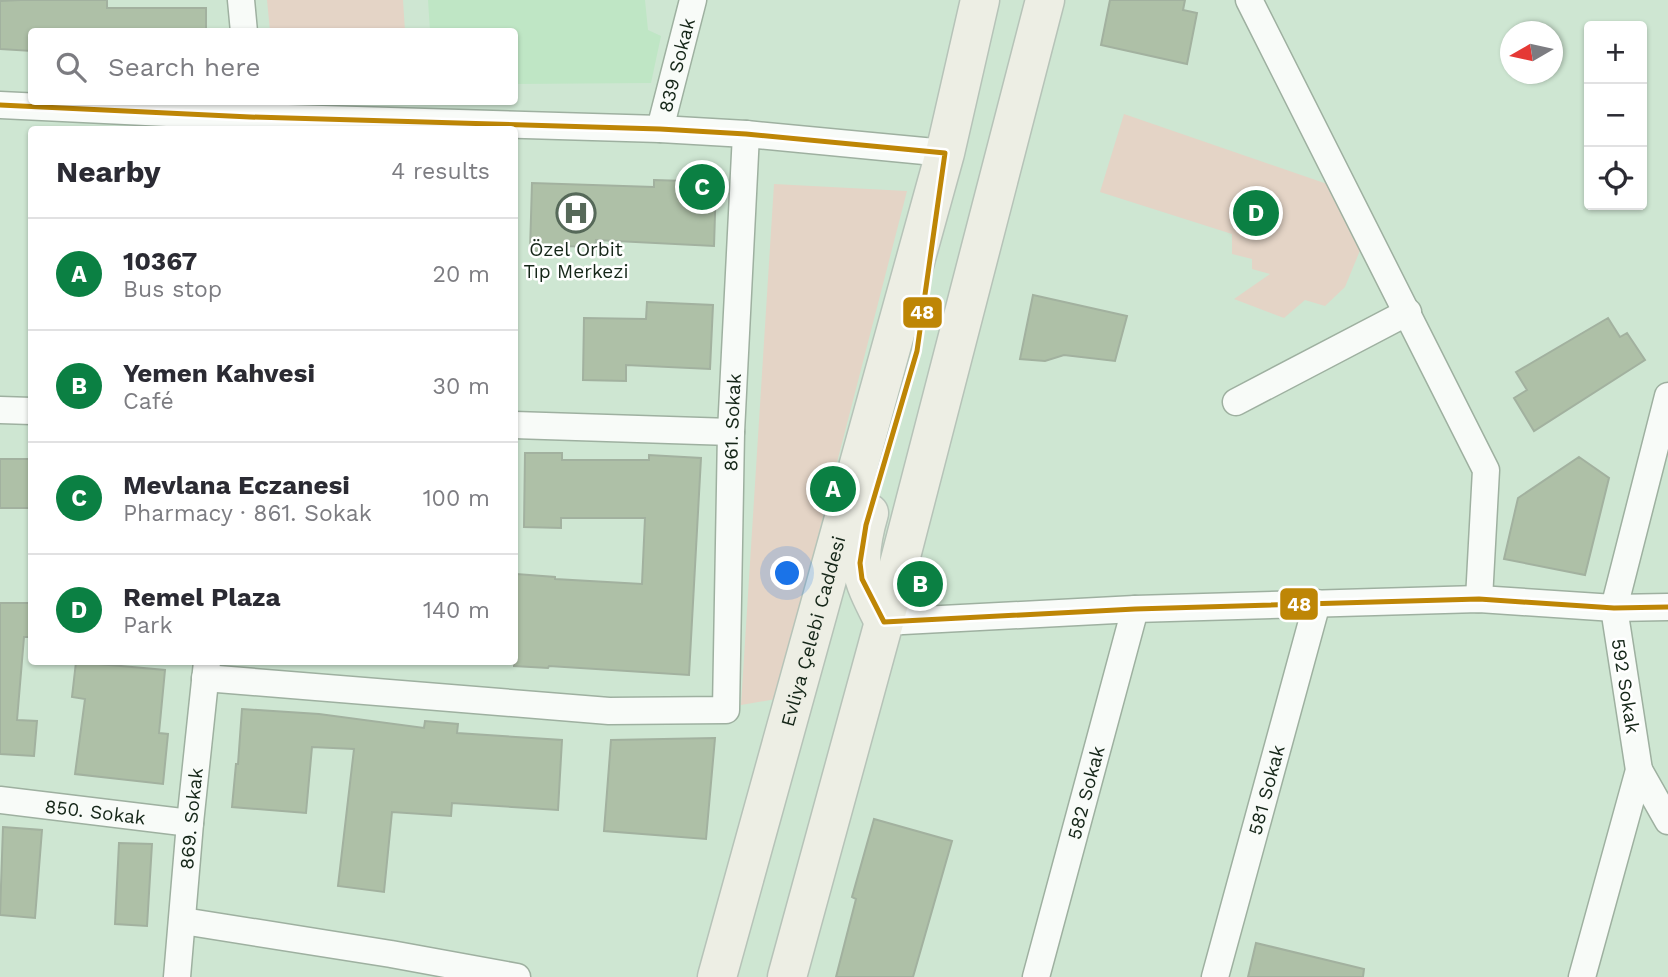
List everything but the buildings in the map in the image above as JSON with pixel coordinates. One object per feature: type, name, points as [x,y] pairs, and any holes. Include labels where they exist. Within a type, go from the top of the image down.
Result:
[{"type":"main road","name":"Evliya Çelebi Caddesi","points":[[717,977],[945,153],[980,0]]},
{"type":"main road","points":[[787,977],[884,622],[1045,0]]},
{"type":"main road","points":[[884,622],[862,579],[860,563],[866,525],[917,351],[945,153]]},
{"type":"street","points":[[241,0],[244,28]]},
{"type":"street","name":"839 Sokak","points":[[660,129],[693,0]]},
{"type":"street","points":[[1249,0],[1486,470],[1479,599]]},
{"type":"street","points":[[0,105],[660,129],[746,134],[945,153]]},
{"type":"street","name":"861. Sokak","points":[[206,670],[609,711],[726,710],[731,432],[746,134]]},
{"type":"street","points":[[1236,401],[1408,312]]},
{"type":"street","name":"592 Sokak","points":[[1582,977],[1639,770],[1614,608],[1668,396]]},
{"type":"street","points":[[0,410],[28,411]]},
{"type":"street","points":[[518,425],[731,432]]},
{"type":"street","points":[[884,622],[1135,609],[1479,599],[1614,608],[1668,607]]},
{"type":"street","name":"581 Sokak","points":[[1215,977],[1317,603]]},
{"type":"street","name":"582 Sokak","points":[[1036,977],[1135,609]]},
{"type":"street","name":"869. Sokak","points":[[177,977],[206,670]]},
{"type":"street","points":[[1639,770],[1661,792],[1668,821]]},
{"type":"street","name":"850. Sokak","points":[[0,800],[190,823]]},
{"type":"street","points":[[183,920],[389,965],[516,977]]},
{"type":"shaded area","points":[[267,0],[403,0],[405,28],[270,28]]},
{"type":"shaded area","points":[[428,0],[645,0],[648,30],[661,36],[651,83],[518,84],[518,28],[430,28]]},
{"type":"shaded area","points":[[1124,114],[1333,186],[1361,248],[1345,287],[1325,306],[1305,300],[1284,318],[1234,299],[1270,274],[1252,269],[1252,259],[1232,254],[1232,234],[1100,192]]},
{"type":"shaded area","points":[[774,184],[907,191],[776,699],[741,705]]},
{"type":"transit line","name":"48","points":[[0,105],[250,117],[660,129],[746,134],[945,153],[917,351],[866,525],[860,563],[862,579],[884,622],[1135,609],[1479,599],[1614,608],[1668,607]]},
{"type":"place","name":"Mevlana Eczanesi","points":[[702,187]]},
{"type":"place","name":"Özel Orbit Tıp Merkezi","points":[[576,213]]},
{"type":"place","name":"Remel Plaza","points":[[1256,213]]},
{"type":"place","name":"10367","points":[[833,489]]},
{"type":"place","name":"Yemen Kahvesi","points":[[920,584]]}]
